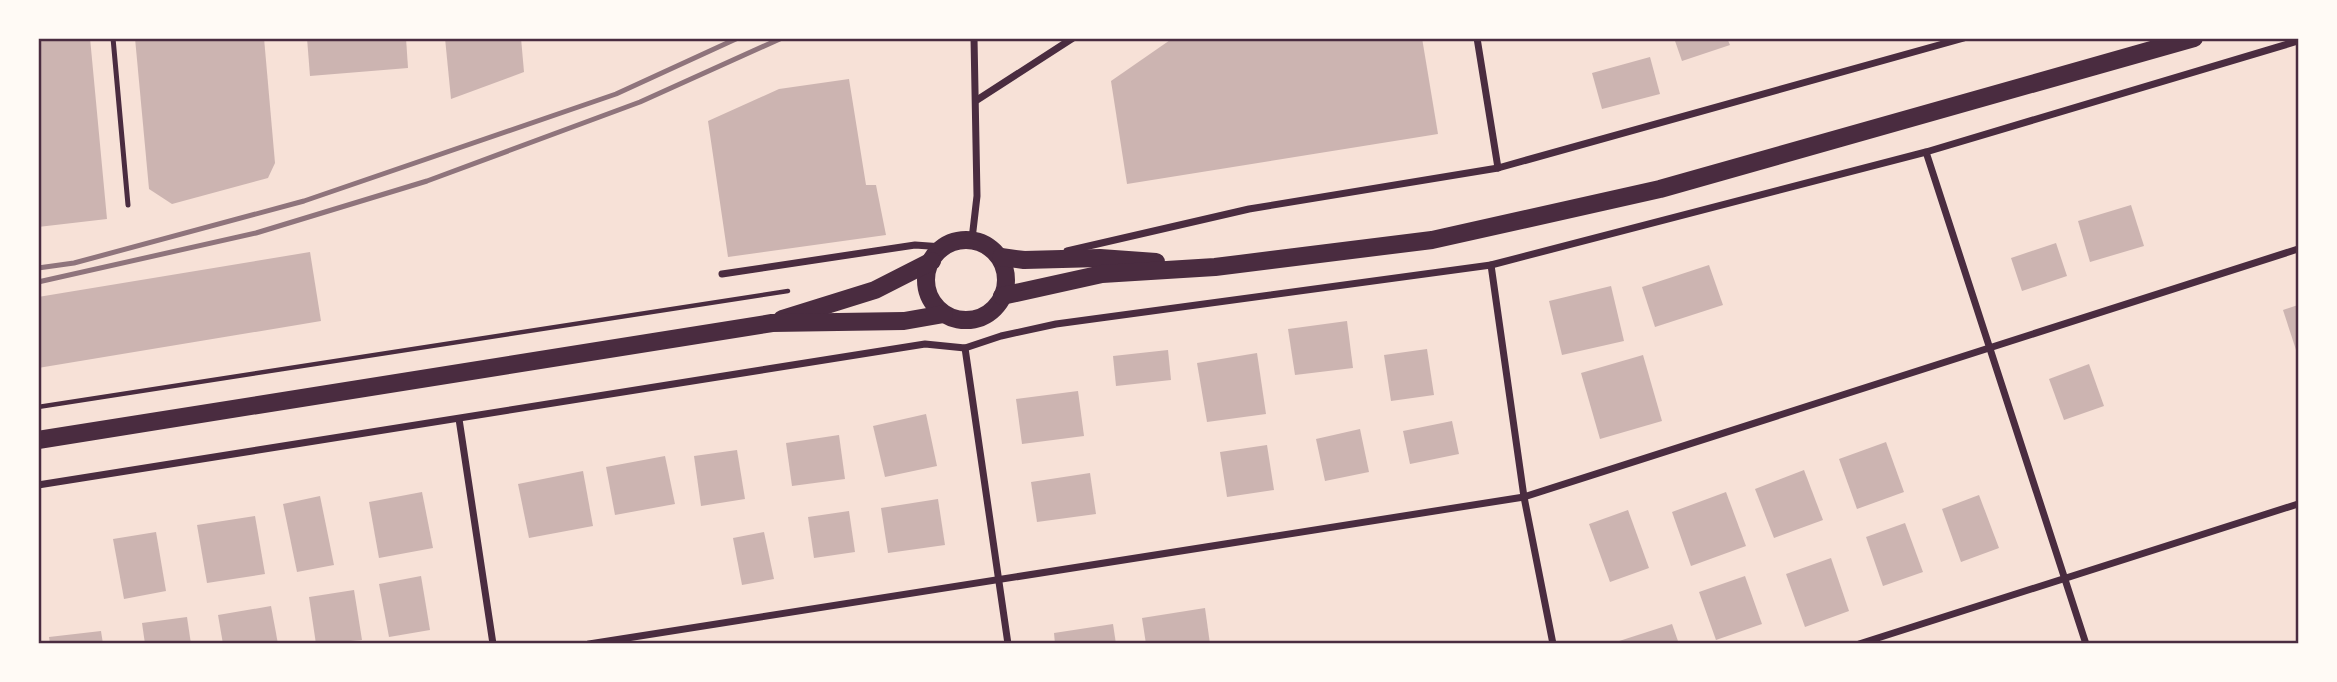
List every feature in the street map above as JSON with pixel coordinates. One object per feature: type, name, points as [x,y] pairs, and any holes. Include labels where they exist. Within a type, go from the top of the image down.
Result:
[{"type":"main road","points":[[1002,296],[1102,274],[1215,267],[1432,240],[1660,188],[2194,38]]},
{"type":"main road","points":[[772,323],[801,311],[876,290],[938,254],[972,239],[988,246],[1002,257],[1024,260],[1100,258],[1215,267]]},
{"type":"main road","points":[[938,254],[926,277],[928,293],[944,314],[958,321],[970,322],[991,311],[1002,296],[1006,279],[1002,257]]},
{"type":"main road","points":[[38,440],[772,323],[904,321],[944,314]]},
{"type":"street","points":[[972,239],[976,196],[977,100],[974,38]]},
{"type":"street","points":[[977,100],[1073,38]]},
{"type":"street","points":[[1478,38],[1498,168]]},
{"type":"street","points":[[1024,260],[1098,246],[1249,209],[1498,168],[1964,38]]},
{"type":"street","points":[[38,485],[925,344],[965,348],[1001,336],[1056,324],[1491,265],[1926,152],[2298,41]]},
{"type":"street","points":[[1926,152],[2086,643]]},
{"type":"street","points":[[722,274],[915,245],[938,254]]},
{"type":"street","points":[[589,643],[1524,497],[2298,248]]},
{"type":"street","points":[[1491,265],[1524,497],[1553,643]]},
{"type":"street","points":[[965,348],[1008,643]]},
{"type":"street","points":[[459,419],[493,643]]},
{"type":"street","points":[[1859,643],[2298,504]]},
{"type":"lane","points":[[113,38],[128,205]]},
{"type":"path","points":[[38,407],[791,290]]},
{"type":"building","points":[[38,38],[90,38],[107,219],[38,227]]},
{"type":"building","points":[[135,38],[264,38],[275,163],[268,178],[172,204],[149,189]]},
{"type":"building","points":[[307,38],[406,38],[408,68],[310,76]]},
{"type":"building","points":[[445,38],[521,38],[524,72],[451,99]]},
{"type":"building","points":[[1173,38],[1422,38],[1438,134],[1127,184],[1111,81]]},
{"type":"building","points":[[1674,38],[1727,38],[1730,45],[1682,61]]},
{"type":"building","points":[[1650,57],[1660,94],[1602,109],[1592,73]]},
{"type":"building","points":[[849,79],[866,185],[876,185],[886,235],[728,257],[708,121],[779,89]]},
{"type":"building","points":[[2131,205],[2144,246],[2090,262],[2078,221]]},
{"type":"building","points":[[2056,243],[2067,276],[2022,291],[2011,258]]},
{"type":"building","points":[[310,252],[321,321],[38,368],[38,297]]},
{"type":"building","points":[[1709,265],[1723,305],[1655,327],[1642,287]]},
{"type":"building","points":[[1611,286],[1624,341],[1562,355],[1549,301]]},
{"type":"building","points":[[2298,305],[2298,356],[2283,310]]},
{"type":"building","points":[[1347,321],[1353,368],[1295,375],[1288,329]]},
{"type":"building","points":[[1427,349],[1434,395],[1391,401],[1384,355]]},
{"type":"building","points":[[1168,350],[1171,380],[1116,386],[1113,356]]},
{"type":"building","points":[[1257,353],[1266,414],[1207,422],[1197,363]]},
{"type":"building","points":[[1643,355],[1662,421],[1600,439],[1581,373]]},
{"type":"building","points":[[2089,364],[2104,406],[2064,420],[2049,379]]},
{"type":"building","points":[[1078,391],[1084,436],[1022,444],[1016,399]]},
{"type":"building","points":[[926,414],[937,466],[885,477],[873,426]]},
{"type":"building","points":[[1452,421],[1459,454],[1410,464],[1403,431]]},
{"type":"building","points":[[1360,429],[1369,472],[1325,481],[1316,439]]},
{"type":"building","points":[[839,435],[845,479],[792,486],[786,443]]},
{"type":"building","points":[[1886,442],[1904,492],[1857,509],[1839,459]]},
{"type":"building","points":[[1267,445],[1274,490],[1227,497],[1220,452]]},
{"type":"building","points":[[737,450],[745,499],[701,506],[694,456]]},
{"type":"building","points":[[665,456],[675,504],[615,515],[606,467]]},
{"type":"building","points":[[1804,470],[1823,520],[1774,538],[1755,489]]},
{"type":"building","points":[[583,471],[593,526],[529,538],[518,484]]},
{"type":"building","points":[[1090,473],[1096,514],[1037,522],[1031,482]]},
{"type":"building","points":[[422,492],[433,548],[379,558],[369,502]]},
{"type":"building","points":[[1726,492],[1746,546],[1691,566],[1672,512]]},
{"type":"building","points":[[1979,495],[1999,548],[1961,562],[1942,509]]},
{"type":"building","points":[[320,496],[334,565],[297,572],[283,504]]},
{"type":"building","points":[[938,499],[945,545],[888,553],[881,508]]},
{"type":"building","points":[[1628,510],[1649,568],[1610,582],[1589,524]]},
{"type":"building","points":[[849,511],[855,552],[814,558],[808,517]]},
{"type":"building","points":[[255,516],[265,574],[207,583],[197,525]]},
{"type":"building","points":[[1905,523],[1923,572],[1883,586],[1866,537]]},
{"type":"building","points":[[156,532],[166,591],[124,599],[113,539]]},
{"type":"building","points":[[764,532],[774,579],[742,585],[733,538]]},
{"type":"building","points":[[1831,558],[1849,611],[1805,627],[1786,574]]},
{"type":"building","points":[[421,576],[430,630],[389,637],[379,584]]},
{"type":"building","points":[[1745,576],[1762,624],[1716,640],[1699,592]]},
{"type":"building","points":[[354,590],[362,640],[316,644],[309,597]]},
{"type":"building","points":[[271,606],[278,644],[223,644],[218,615]]},
{"type":"building","points":[[1205,608],[1210,644],[1146,644],[1142,618]]},
{"type":"building","points":[[187,617],[191,644],[145,644],[142,623]]},
{"type":"building","points":[[1113,624],[1116,644],[1055,644],[1054,633]]},
{"type":"building","points":[[1672,624],[1679,644],[1613,644],[1613,643]]},
{"type":"building","points":[[101,631],[103,644],[50,644],[49,637]]},
{"type":"railway","points":[[38,268],[74,263],[304,201],[616,94],[738,38]]},
{"type":"railway","points":[[38,282],[256,233],[427,181],[640,102],[782,38]]}]
